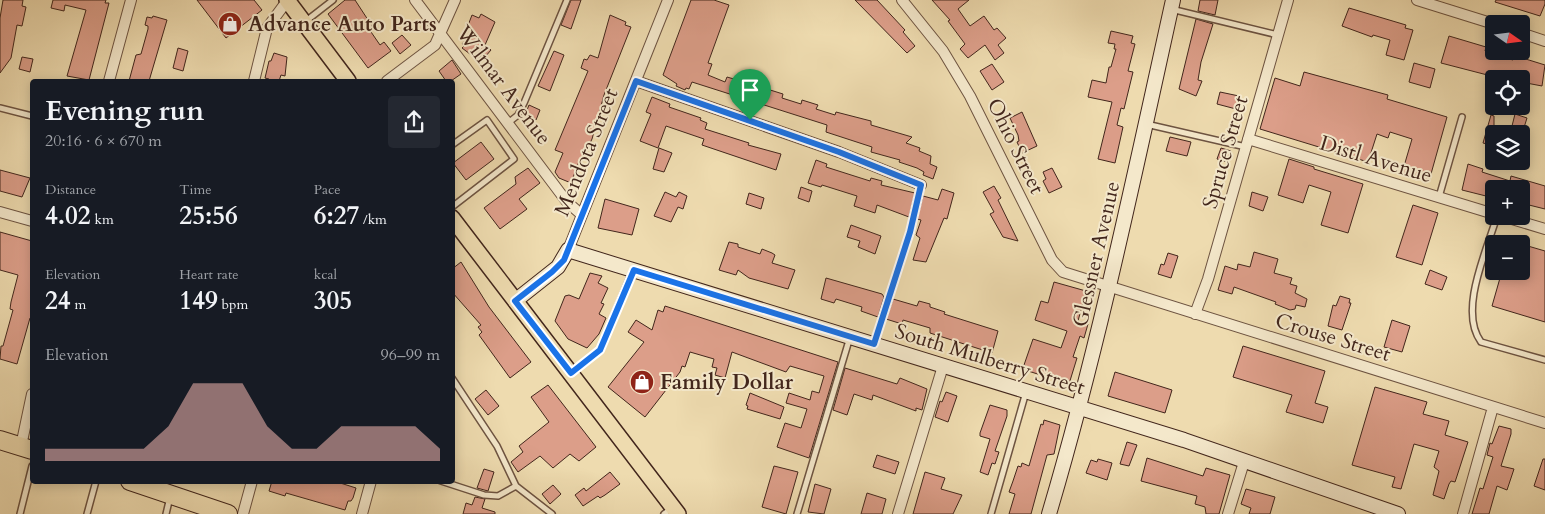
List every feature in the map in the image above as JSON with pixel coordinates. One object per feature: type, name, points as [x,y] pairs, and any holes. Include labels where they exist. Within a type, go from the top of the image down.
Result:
[{"type":"highway","points":[[0,440],[26,448]]},
{"type":"highway","points":[[141,484],[228,514]]},
{"type":"main road","points":[[287,0],[347,79]]},
{"type":"main road","points":[[455,222],[571,373],[672,512]]},
{"type":"street","points":[[110,79],[130,0]]},
{"type":"street","points":[[254,79],[266,28],[287,0]]},
{"type":"street","name":"Wilmar Avenue","points":[[415,0],[567,202],[582,214]]},
{"type":"street","points":[[390,79],[435,45],[455,0]]},
{"type":"street","name":"Mendota Street","points":[[515,301],[558,267],[568,250],[668,0]]},
{"type":"street","name":"Ohio Street","points":[[902,0],[943,50],[970,96],[1056,268],[1074,277],[1110,287]]},
{"type":"street","name":"Spruce Street","points":[[1196,314],[1208,279],[1288,0]]},
{"type":"street","points":[[1417,0],[1430,2],[1485,21]]},
{"type":"street","name":"Glessner Avenue","points":[[1048,514],[1080,408],[1110,287],[1172,5]]},
{"type":"street","points":[[1530,36],[1545,41]]},
{"type":"street","points":[[636,81],[821,146],[921,185]]},
{"type":"street","name":"Distl Avenue","points":[[1247,143],[1485,212]]},
{"type":"street","points":[[0,212],[30,220]]},
{"type":"street","points":[[1530,225],[1545,230]]},
{"type":"street","name":"South Mulberry Street","points":[[568,250],[1184,440],[1398,514]]},
{"type":"street","name":"Crouse Street","points":[[1110,287],[1545,423]]},
{"type":"street","points":[[898,514],[943,366]]},
{"type":"street","points":[[1463,514],[1493,407]]},
{"type":"street","points":[[26,448],[30,412]]},
{"type":"street","points":[[1228,514],[1244,462]]},
{"type":"street","points":[[243,514],[251,484]]},
{"type":"street","points":[[362,514],[370,484]]},
{"type":"lane","points":[[322,0],[326,6]]},
{"type":"lane","points":[[304,22],[333,0]]},
{"type":"lane","points":[[508,123],[518,115],[524,103],[567,0]]},
{"type":"lane","points":[[1172,5],[1278,34]]},
{"type":"lane","points":[[0,108],[30,116]]},
{"type":"lane","points":[[1439,197],[1462,117]]},
{"type":"lane","points":[[455,143],[487,120],[514,159],[455,205]]},
{"type":"lane","points":[[1146,124],[1247,143]]},
{"type":"lane","points":[[874,344],[910,232],[921,185]]},
{"type":"lane","points":[[1492,225],[1472,300],[1475,333],[1482,342],[1545,360]]},
{"type":"lane","points":[[571,373],[600,350],[634,270]]},
{"type":"lane","points":[[798,514],[850,336]]},
{"type":"lane","points":[[455,383],[497,446],[516,486],[552,514]]},
{"type":"lane","points":[[991,514],[1026,392]]},
{"type":"lane","points":[[20,514],[30,474]]},
{"type":"lane","points":[[87,514],[95,484]]},
{"type":"lane","points":[[449,484],[484,495],[498,496],[516,486]]},
{"type":"lane","points":[[166,514],[171,494]]},
{"type":"building","points":[[3,0],[23,0],[22,6],[26,7],[22,26],[17,25],[11,58],[0,73],[0,18]]},
{"type":"building","points":[[53,0],[106,0],[105,3],[109,3],[89,79],[67,76],[86,10],[65,5],[64,11],[51,8]]},
{"type":"building","name":"Advance Auto Parts","points":[[197,0],[254,0],[262,10],[226,38]]},
{"type":"building","points":[[345,0],[355,0],[372,26],[369,29],[380,45],[384,42],[391,51],[368,68],[328,14]]},
{"type":"building","points":[[571,0],[581,0],[571,29],[561,25]]},
{"type":"building","points":[[691,0],[714,0],[729,5],[708,63],[712,64],[708,75],[725,82],[727,77],[751,84],[783,94],[782,98],[801,104],[802,100],[818,105],[816,109],[835,115],[836,112],[871,121],[871,125],[912,137],[906,143],[920,148],[919,151],[931,156],[930,164],[937,167],[933,179],[923,175],[924,172],[917,168],[899,162],[900,160],[871,152],[872,147],[826,132],[827,125],[692,82],[689,89],[686,88],[685,90],[676,86],[677,84],[663,75]]},
{"type":"building","points":[[855,0],[877,0],[905,30],[903,32],[915,46],[907,53]]},
{"type":"building","points":[[932,0],[969,0],[958,9],[970,26],[984,16],[994,30],[997,28],[1006,38],[998,45],[1004,53],[995,60],[985,45],[968,58],[960,49],[965,44],[948,21],[950,20]]},
{"type":"building","points":[[1200,0],[1218,0],[1215,15],[1198,11]]},
{"type":"building","points":[[1496,0],[1545,0],[1545,4],[1540,16],[1495,2]]},
{"type":"building","points":[[1349,8],[1406,25],[1405,28],[1413,30],[1404,60],[1386,55],[1390,40],[1373,35],[1372,37],[1342,26]]},
{"type":"building","points":[[481,14],[495,22],[485,45],[491,50],[485,57],[482,55],[478,60],[462,48],[464,46],[462,44],[474,30],[467,28],[472,15],[479,18]]},
{"type":"building","points":[[610,15],[626,22],[625,25],[631,27],[604,95],[592,139],[582,160],[580,159],[571,183],[559,178],[555,172],[563,153],[555,150],[588,71],[581,68],[584,59],[587,60],[590,55],[598,58]]},
{"type":"building","points":[[153,16],[167,20],[150,79],[130,79],[136,55],[141,54],[148,29],[148,26],[145,25],[147,17],[152,18]]},
{"type":"building","points":[[1196,19],[1213,24],[1201,62],[1198,80],[1202,81],[1196,96],[1179,89]]},
{"type":"building","points":[[1111,31],[1133,36],[1131,43],[1135,44],[1128,71],[1133,72],[1124,109],[1121,108],[1117,125],[1123,127],[1115,163],[1098,159],[1112,102],[1088,97],[1092,80],[1106,83],[1109,67],[1111,67],[1116,49],[1114,49],[1115,44],[1108,43]]},
{"type":"building","points":[[402,35],[411,45],[400,54],[392,43]]},
{"type":"building","points":[[1449,36],[1485,47],[1485,60],[1529,60],[1545,65],[1542,86],[1530,84],[1530,70],[1485,70],[1485,74],[1441,63]]},
{"type":"building","points":[[178,48],[188,51],[183,71],[173,68]]},
{"type":"building","points":[[554,51],[564,55],[550,91],[538,86]]},
{"type":"building","points":[[274,53],[287,57],[285,76],[281,75],[280,79],[265,78],[269,61],[271,61]]},
{"type":"building","points":[[22,57],[33,59],[30,72],[19,69]]},
{"type":"building","points":[[452,60],[461,74],[454,79],[445,79],[439,71]]},
{"type":"building","points":[[1414,63],[1435,69],[1430,88],[1409,82]]},
{"type":"building","points":[[992,64],[1004,82],[992,90],[980,71]]},
{"type":"building","points":[[1304,72],[1388,95],[1387,99],[1447,117],[1429,181],[1402,173],[1412,139],[1390,132],[1388,138],[1377,134],[1368,162],[1260,129],[1275,78],[1300,86]]},
{"type":"building","points":[[1220,92],[1239,96],[1236,109],[1217,104]]},
{"type":"building","points":[[652,97],[670,104],[669,107],[701,118],[700,120],[707,123],[705,129],[749,143],[748,145],[781,154],[776,170],[702,145],[704,139],[666,126],[658,148],[640,141],[651,114],[646,112]]},
{"type":"building","points":[[529,105],[540,110],[536,120],[525,115]]},
{"type":"building","points":[[1022,112],[1037,146],[1022,153],[1017,142],[1019,141],[1018,135],[1010,118]]},
{"type":"building","points":[[1491,115],[1494,116],[1494,125],[1488,125]]},
{"type":"building","points":[[1515,115],[1527,118],[1525,125],[1512,125]]},
{"type":"building","points":[[1170,137],[1191,142],[1187,156],[1166,151]]},
{"type":"building","points":[[481,142],[494,159],[466,180],[455,166],[455,162]]},
{"type":"building","points":[[659,148],[672,153],[664,172],[653,169]]},
{"type":"building","points":[[1221,148],[1231,151],[1228,162],[1217,159]]},
{"type":"building","points":[[1289,159],[1363,184],[1348,233],[1321,225],[1331,192],[1309,185],[1303,203],[1278,195]]},
{"type":"building","points":[[816,160],[827,164],[826,167],[870,181],[871,178],[882,181],[881,185],[915,193],[909,217],[877,205],[875,213],[854,206],[857,196],[822,185],[821,187],[808,183]]},
{"type":"building","points":[[1468,164],[1483,169],[1482,172],[1507,180],[1485,180],[1485,196],[1462,190]]},
{"type":"building","points":[[528,168],[540,183],[519,199],[527,209],[500,229],[484,208],[516,184],[515,177]]},
{"type":"building","points":[[1052,168],[1062,187],[1049,193],[1043,181],[1046,179],[1043,172]]},
{"type":"building","points":[[0,170],[30,178],[22,197],[0,191]]},
{"type":"building","points":[[1511,176],[1525,180],[1510,180]]},
{"type":"building","points":[[1530,182],[1545,186],[1545,209],[1530,205]]},
{"type":"building","points":[[994,186],[1001,198],[998,200],[1018,241],[1003,237],[990,214],[994,212],[983,192]]},
{"type":"building","points":[[801,187],[812,191],[809,202],[798,198]]},
{"type":"building","points":[[942,189],[954,193],[947,219],[944,218],[926,262],[913,260],[920,238],[916,235],[921,220],[917,219],[923,196],[938,200]]},
{"type":"building","points":[[665,192],[676,197],[679,192],[687,196],[683,209],[678,207],[671,222],[654,216]]},
{"type":"building","points":[[1252,192],[1268,197],[1263,211],[1249,206]]},
{"type":"building","points":[[749,193],[764,198],[761,209],[746,204]]},
{"type":"building","points":[[605,199],[639,209],[632,235],[598,228]]},
{"type":"building","points":[[1413,205],[1438,213],[1422,265],[1396,257]]},
{"type":"building","points":[[851,225],[881,236],[875,254],[858,247],[860,241],[847,237]]},
{"type":"building","points":[[0,232],[30,240],[30,318],[17,364],[0,359],[1,346],[3,346],[13,310],[10,309],[11,302],[18,275],[0,270]]},
{"type":"building","points":[[729,242],[760,254],[762,249],[772,253],[775,255],[772,263],[795,270],[788,289],[749,278],[738,270],[736,275],[719,270]]},
{"type":"building","points":[[1530,247],[1545,251],[1545,322],[1492,306],[1499,280],[1530,280]]},
{"type":"building","points":[[1254,252],[1278,259],[1274,273],[1292,278],[1290,284],[1297,286],[1295,293],[1307,299],[1305,307],[1296,305],[1295,309],[1290,310],[1275,304],[1276,302],[1234,287],[1232,294],[1218,290],[1225,266],[1237,270],[1238,264],[1250,267]]},
{"type":"building","points":[[1168,253],[1178,256],[1171,278],[1158,274],[1161,264],[1164,265]]},
{"type":"building","points":[[461,262],[489,307],[531,362],[510,378],[479,335],[482,332],[478,327],[481,325],[455,295],[455,267]]},
{"type":"building","points":[[1430,270],[1447,277],[1442,290],[1425,284]]},
{"type":"building","points":[[590,273],[602,276],[598,283],[608,288],[601,303],[604,304],[599,314],[606,318],[599,334],[587,348],[568,339],[555,321],[565,296],[569,295],[579,299]]},
{"type":"building","points":[[826,278],[882,294],[884,297],[878,317],[861,311],[862,307],[836,299],[834,303],[821,299]]},
{"type":"building","points":[[1054,282],[1086,291],[1078,321],[1088,324],[1084,338],[1080,336],[1073,357],[1077,358],[1069,384],[1025,370],[1026,366],[1024,365],[1033,339],[1061,348],[1067,331],[1035,320],[1041,301],[1048,303]]},
{"type":"building","points":[[1340,296],[1350,299],[1349,303],[1351,303],[1342,330],[1328,326],[1333,305],[1336,306]]},
{"type":"building","points":[[893,299],[917,306],[919,301],[930,304],[930,307],[945,312],[944,314],[998,331],[992,353],[930,333],[930,328],[903,320],[902,324],[886,319]]},
{"type":"building","points":[[665,306],[838,362],[809,458],[777,447],[785,423],[801,428],[807,409],[786,403],[789,393],[810,400],[812,391],[819,393],[824,376],[790,366],[786,372],[732,352],[725,378],[715,375],[717,368],[712,367],[714,359],[690,352],[685,367],[682,366],[680,372],[645,417],[608,387],[644,342],[628,332],[636,320],[652,330],[658,310],[663,312]]},
{"type":"building","points":[[1392,320],[1410,326],[1402,352],[1384,347]]},
{"type":"building","points":[[1243,346],[1325,371],[1315,403],[1328,407],[1323,423],[1286,412],[1292,395],[1233,377]]},
{"type":"building","points":[[845,368],[897,384],[900,378],[927,389],[922,410],[916,408],[916,411],[873,395],[872,400],[854,394],[847,415],[833,410]]},
{"type":"building","points":[[1115,372],[1172,390],[1165,413],[1108,396]]},
{"type":"building","points":[[548,385],[596,447],[579,461],[570,454],[553,468],[540,456],[518,472],[511,462],[523,452],[519,446],[549,422],[531,397]]},
{"type":"building","points":[[1375,387],[1427,402],[1423,414],[1449,421],[1445,435],[1468,442],[1455,482],[1451,481],[1449,484],[1444,499],[1433,495],[1439,471],[1434,467],[1439,451],[1414,444],[1401,489],[1392,487],[1395,477],[1352,465]]},
{"type":"building","points":[[486,390],[499,406],[488,415],[475,399]]},
{"type":"building","points":[[946,392],[957,396],[948,422],[935,417],[940,401],[942,402]]},
{"type":"building","points":[[750,393],[784,407],[780,419],[747,409],[748,406],[746,405]]},
{"type":"building","points":[[990,405],[1007,410],[1007,416],[995,451],[999,452],[995,464],[992,463],[988,475],[980,472],[990,439],[980,436],[980,433]]},
{"type":"building","points":[[1044,420],[1060,425],[1054,454],[1047,455],[1031,514],[1009,514],[1015,494],[1009,492],[1018,466],[1021,467],[1022,463],[1029,466],[1041,424],[1043,425]]},
{"type":"building","points":[[1499,426],[1511,429],[1501,466],[1514,469],[1507,490],[1497,486],[1489,514],[1472,514],[1480,488],[1483,489],[1493,457],[1487,455],[1490,443],[1492,444]]},
{"type":"building","points":[[1127,442],[1137,445],[1129,466],[1120,464]]},
{"type":"building","points":[[877,455],[899,462],[895,474],[873,467]]},
{"type":"building","points":[[1147,458],[1203,476],[1206,468],[1230,475],[1219,514],[1206,514],[1205,507],[1195,504],[1197,496],[1141,481]]},
{"type":"building","points":[[1098,459],[1112,463],[1107,480],[1086,473],[1091,460],[1097,462]]},
{"type":"building","points":[[1543,459],[1545,459],[1545,490],[1534,486]]},
{"type":"building","points":[[774,466],[798,472],[786,514],[762,507]]},
{"type":"building","points":[[484,469],[494,472],[488,491],[477,488]]},
{"type":"building","points":[[610,472],[620,484],[600,498],[598,496],[583,506],[575,495],[584,488],[586,491]]},
{"type":"building","points":[[925,472],[945,478],[941,489],[962,495],[953,514],[913,514]]},
{"type":"building","points":[[271,484],[343,484],[356,488],[353,498],[351,501],[348,501],[345,510],[286,493],[285,496],[269,491]]},
{"type":"building","points":[[815,484],[831,489],[824,514],[808,512]]},
{"type":"building","points":[[553,485],[561,494],[550,504],[542,494]]},
{"type":"building","points":[[1246,489],[1275,497],[1270,514],[1249,514],[1251,508],[1241,504]]},
{"type":"building","points":[[867,493],[886,499],[882,514],[861,514]]},
{"type":"building","points":[[475,497],[485,499],[482,508],[495,512],[495,514],[463,514],[466,503],[472,505]]},
{"type":"place","name":"Advance Auto Parts","points":[[230,24]]},
{"type":"place","name":"Family Dollar","points":[[642,382]]},
{"type":"route","points":[[636,81],[750,120],[839,152],[921,185],[910,232],[874,344],[634,270],[600,350],[571,373],[515,301],[558,267],[564,260],[636,81]]}]
